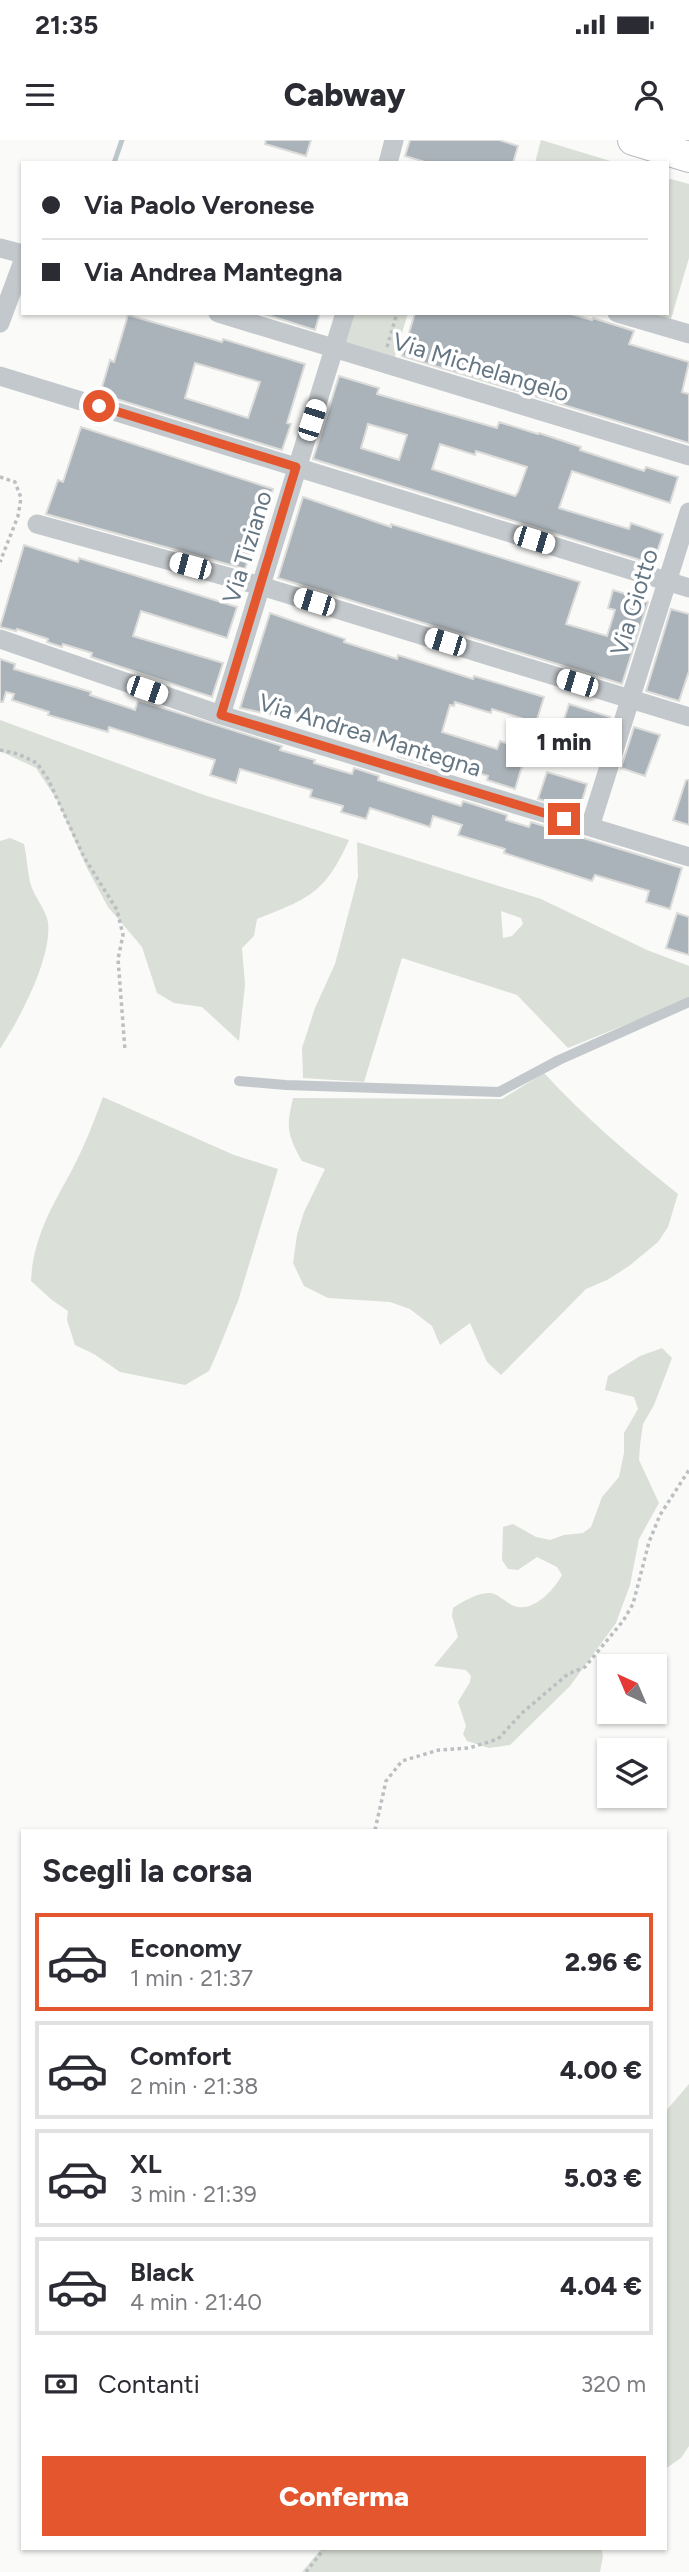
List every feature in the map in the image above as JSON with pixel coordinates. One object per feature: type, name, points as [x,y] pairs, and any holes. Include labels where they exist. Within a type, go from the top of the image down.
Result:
[{"type":"main road","points":[[634,140],[682,150]]},
{"type":"street","points":[[388,161],[394,140]]},
{"type":"street","points":[[0,248],[21,253]]},
{"type":"street","points":[[0,323],[21,266]]},
{"type":"street","name":"Via Michelangelo","points":[[224,315],[689,457]]},
{"type":"street","name":"Via Tiziano","points":[[221,715],[344,315]]},
{"type":"street","points":[[624,315],[689,334]]},
{"type":"street","points":[[0,376],[689,588]]},
{"type":"street","name":"Via Giotto","points":[[590,827],[689,512]]},
{"type":"street","points":[[37,524],[261,586],[689,717]]},
{"type":"street","name":"Via Andrea Mantegna","points":[[0,639],[221,715],[689,857]]},
{"type":"lane","points":[[239,1081],[299,1086],[499,1092],[559,1060],[689,1002]]},
{"type":"path","points":[[382,363],[396,315]]},
{"type":"path","points":[[0,477],[15,482],[21,498],[18,516],[0,562]]},
{"type":"path","points":[[0,750],[18,754],[37,763],[83,857],[117,910],[123,934],[118,958],[125,1050]]},
{"type":"path","points":[[374,1829],[386,1781],[402,1761],[439,1750],[469,1748],[498,1739],[522,1713],[568,1674],[584,1667],[623,1621],[633,1604],[649,1542],[660,1515],[689,1470]]},
{"type":"path","points":[[306,2572],[323,2550]]},
{"type":"shaded area","points":[[541,140],[610,161],[536,161]]},
{"type":"shaded area","points":[[669,179],[689,184],[689,258],[671,319],[658,315],[669,315]]},
{"type":"shaded area","points":[[351,315],[407,315],[392,366],[341,352]]},
{"type":"shaded area","points":[[0,720],[204,795],[349,840],[332,872],[314,892],[257,919],[254,936],[242,948],[245,985],[239,1041],[202,1007],[174,1003],[157,993],[142,947],[108,907],[87,868],[57,800],[36,768],[0,751]]},
{"type":"shaded area","points":[[10,838],[24,844],[32,887],[48,922],[48,937],[33,988],[0,1049],[0,841]]},
{"type":"shaded area","points":[[357,842],[541,899],[647,950],[689,966],[689,999],[568,1048],[517,995],[402,958],[364,1082],[303,1078],[302,1048],[315,1008],[335,964],[358,877]],"holes":[[[501,911],[521,918],[523,924],[512,936],[503,938]]]},
{"type":"shaded area","points":[[544,1073],[592,1121],[678,1194],[668,1227],[658,1242],[629,1266],[586,1289],[501,1375],[487,1362],[470,1323],[440,1345],[432,1326],[410,1309],[390,1302],[328,1298],[304,1286],[293,1263],[297,1235],[304,1212],[325,1169],[302,1161],[293,1144],[289,1117],[293,1098],[502,1099]]},
{"type":"shaded area","points":[[103,1097],[234,1155],[278,1169],[238,1301],[217,1353],[209,1371],[185,1385],[120,1372],[75,1345],[67,1320],[68,1311],[31,1281],[36,1250],[45,1222],[81,1151]]},
{"type":"shaded area","points":[[662,1348],[672,1358],[654,1405],[643,1424],[639,1460],[659,1503],[639,1539],[630,1585],[616,1623],[570,1686],[510,1745],[489,1748],[467,1741],[463,1734],[466,1726],[458,1702],[471,1676],[466,1670],[434,1666],[458,1637],[452,1616],[453,1608],[465,1600],[485,1593],[496,1595],[514,1606],[528,1606],[542,1599],[554,1587],[562,1575],[557,1567],[537,1557],[518,1570],[508,1569],[502,1560],[503,1527],[513,1524],[536,1537],[550,1540],[583,1533],[591,1527],[602,1497],[619,1477],[624,1453],[624,1433],[638,1409],[634,1397],[605,1390],[608,1376],[640,1356]]},
{"type":"shaded area","points":[[689,2084],[689,2446],[681,2458],[667,2468],[667,2110]]},
{"type":"shaded area","points":[[320,2550],[602,2550],[603,2556],[600,2572],[302,2572]]},
{"type":"building","points":[[266,140],[311,140],[306,156],[265,144]]},
{"type":"building","points":[[410,140],[499,140],[518,146],[514,161],[421,161],[405,156]]},
{"type":"building","points":[[128,315],[222,342],[223,339],[305,364],[287,423],[291,424],[282,450],[100,394],[110,360],[114,362]],"holes":[[[195,363],[260,382],[248,418],[185,398]]]},
{"type":"building","points":[[267,315],[319,315],[315,330]]},
{"type":"building","points":[[414,315],[575,315],[592,320],[593,318],[634,331],[629,344],[689,362],[682,392],[689,394],[689,443],[402,356]]},
{"type":"building","points":[[339,376],[379,388],[377,394],[497,428],[499,422],[539,433],[644,471],[646,467],[678,477],[670,503],[572,471],[559,508],[629,529],[631,523],[663,534],[653,564],[313,459]],"holes":[[[368,424],[407,435],[399,460],[361,448]],[[440,444],[475,455],[476,451],[527,467],[518,492],[515,496],[432,469]]]},
{"type":"building","points":[[81,427],[273,489],[245,569],[46,514],[58,480],[63,482]]},
{"type":"building","points":[[303,497],[391,527],[391,524],[580,582],[566,624],[607,636],[615,610],[608,608],[613,590],[645,600],[648,602],[622,684],[278,578]]},
{"type":"building","points":[[24,545],[78,562],[79,558],[237,607],[227,638],[141,611],[133,636],[223,663],[212,697],[91,657],[92,653],[63,644],[62,647],[47,642],[48,639],[17,629],[16,631],[0,627]]},
{"type":"building","points":[[671,609],[689,614],[689,671],[679,701],[646,691]]},
{"type":"building","points":[[270,613],[397,659],[398,655],[473,679],[474,676],[544,697],[536,723],[492,709],[491,713],[455,702],[454,706],[450,705],[442,732],[497,749],[500,741],[527,750],[515,789],[487,780],[488,776],[434,759],[432,766],[398,756],[400,749],[326,728],[328,723],[275,707],[273,715],[240,708]]},
{"type":"building","points":[[0,659],[15,664],[14,669],[91,692],[90,695],[135,710],[138,700],[282,746],[280,750],[315,760],[314,763],[352,774],[354,768],[379,776],[378,780],[461,806],[463,801],[507,815],[506,820],[529,827],[531,822],[682,868],[670,909],[646,902],[649,891],[595,875],[592,881],[504,853],[505,849],[458,835],[462,825],[433,816],[430,827],[370,808],[366,819],[341,812],[343,806],[310,797],[312,790],[240,769],[236,783],[210,775],[215,760],[109,727],[108,732],[48,715],[49,712],[12,700],[14,694],[6,692],[3,702],[0,702]]},
{"type":"building","points":[[569,704],[610,717],[598,761],[555,747]]},
{"type":"building","points":[[634,727],[660,735],[645,776],[621,768]]},
{"type":"building","points":[[547,772],[587,784],[579,811],[538,799]]},
{"type":"building","points":[[686,780],[689,780],[689,825],[673,820]]},
{"type":"building","points":[[677,913],[689,917],[689,955],[666,948]]},
{"type":"waterway","points":[[115,161],[122,140]]},
{"type":"route","points":[[99,406],[296,467],[221,715],[564,819]]}]
